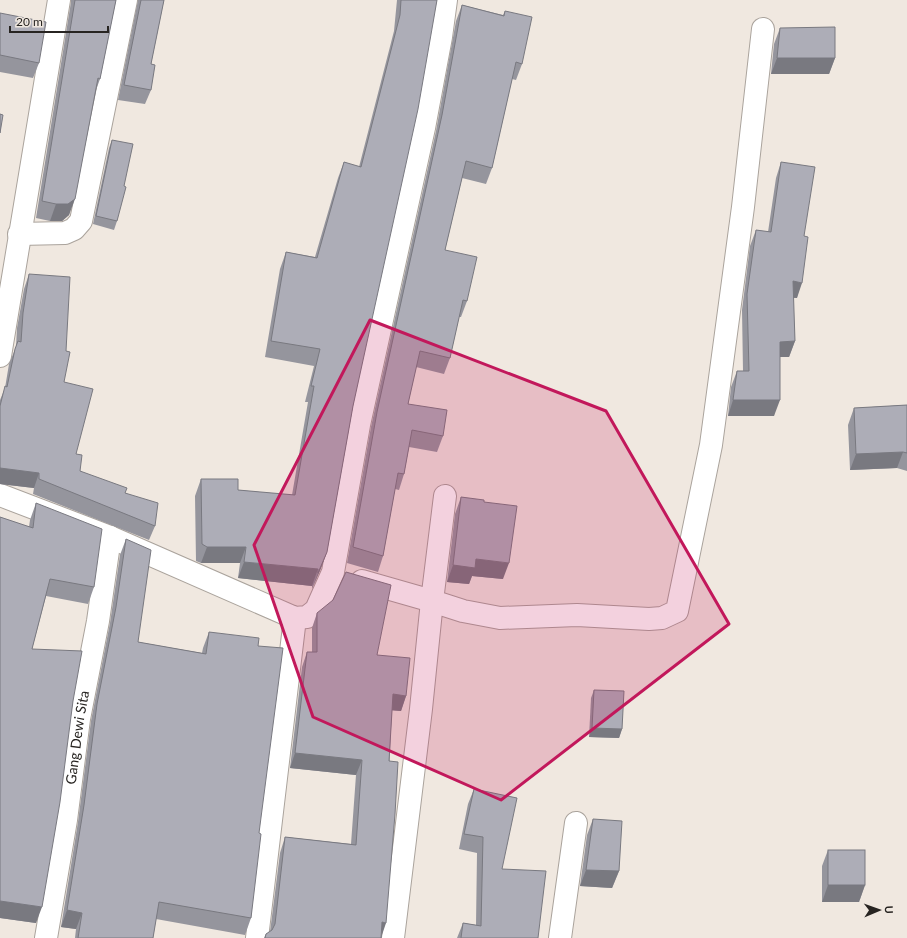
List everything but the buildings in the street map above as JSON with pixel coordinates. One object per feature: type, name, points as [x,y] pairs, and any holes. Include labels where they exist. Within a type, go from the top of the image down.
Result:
[{"type":"street","points":[[0,356],[19,234],[60,0]]},
{"type":"street","points":[[19,234],[65,233],[74,229],[81,221],[126,0]]},
{"type":"street","points":[[0,495],[110,537],[295,618],[307,617],[316,610],[333,572],[359,425],[424,128],[441,37],[446,0]]},
{"type":"street","points":[[333,572],[463,611],[500,618],[577,615],[649,619],[662,618],[677,611],[711,444],[743,207],[763,29]]},
{"type":"street","points":[[393,938],[421,710],[432,601],[446,496]]},
{"type":"street","name":"Gang Dewi Sita","points":[[46,938],[66,820],[79,719],[98,621],[110,537]]},
{"type":"street","points":[[257,938],[295,618]]},
{"type":"street","points":[[560,938],[576,823]]},
{"type":"highlighted area","points":[[370,320],[606,411],[729,624],[501,800],[313,717],[254,545]]}]
